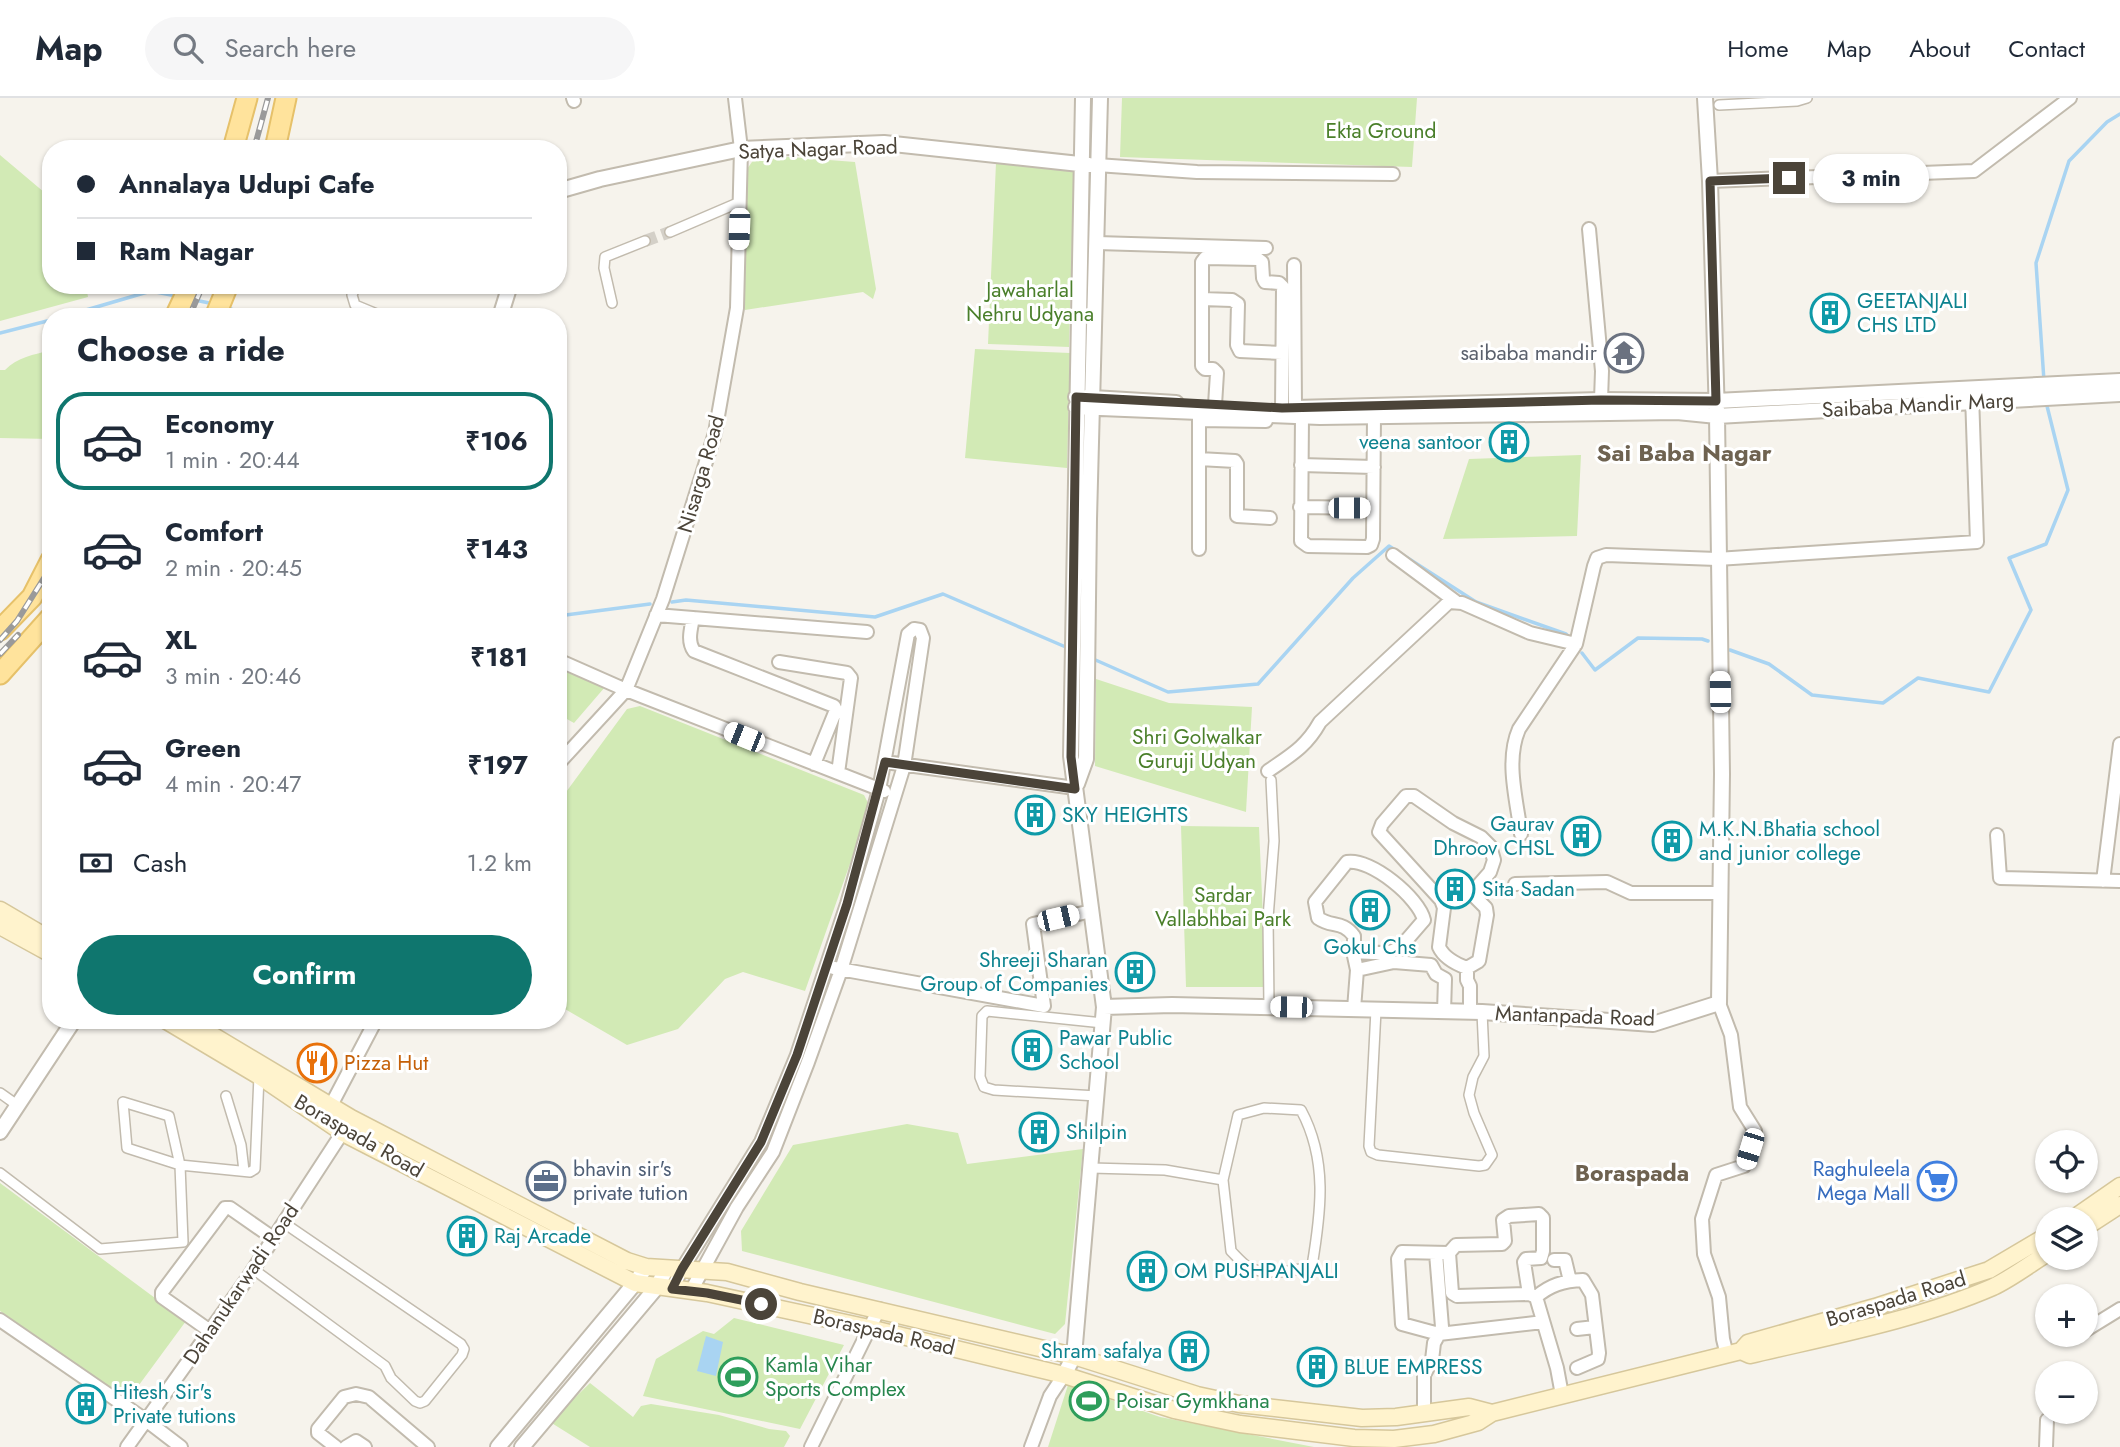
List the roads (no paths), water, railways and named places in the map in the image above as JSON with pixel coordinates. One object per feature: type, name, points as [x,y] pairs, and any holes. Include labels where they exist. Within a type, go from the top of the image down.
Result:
[{"type":"main road","points":[[235,140],[247,98]]},
{"type":"main road","points":[[277,140],[286,98]]},
{"type":"main road","points":[[0,630],[32,597],[42,578]]},
{"type":"main road","points":[[0,674],[42,627]]},
{"type":"main road","points":[[0,910],[42,935]]},
{"type":"main road","points":[[0,926],[42,949]]},
{"type":"main road","name":"Boraspada Road","points":[[180,1029],[259,1076],[327,1112]]},
{"type":"main road","name":"Boraspada Road","points":[[201,1029],[347,1125],[635,1283],[707,1293],[869,1328],[1064,1375],[1174,1410],[1240,1424],[1354,1438],[1394,1439],[1434,1434],[1478,1422],[1492,1413],[1562,1395],[1734,1353],[1750,1355],[1914,1314],[1994,1286],[2035,1261]]},
{"type":"main road","name":"Boraspada Road","points":[[347,1125],[627,1261],[646,1267],[727,1272],[800,1292],[1074,1356],[1196,1395],[1239,1404],[1356,1417],[1424,1414],[1469,1408],[1492,1413]]},
{"type":"main road","points":[[2090,1207],[2120,1186]]},
{"type":"main road","points":[[2098,1219],[2120,1205]]},
{"type":"main road","name":"Boraspada Road","points":[[1734,1353],[1748,1343],[1875,1307],[1989,1270],[2035,1243]]},
{"type":"main road","points":[[1354,1438],[1356,1417]]},
{"type":"street","name":"Nisarga Road","points":[[567,754],[626,690],[656,615],[716,433],[737,308],[741,149],[735,98]]},
{"type":"street","points":[[1075,789],[1086,759],[1087,664],[1080,624],[1076,402],[1083,98]]},
{"type":"street","points":[[1031,1447],[1050,1396],[1074,1356],[1104,1007],[1071,757],[1072,664],[1080,624],[1093,403],[1100,98]]},
{"type":"street","points":[[1734,1353],[1723,1339],[1719,1297],[1704,1254],[1702,1219],[1716,1175],[1744,1166],[1755,1131],[1740,1107],[1731,1035],[1719,1003],[1722,774],[1710,103],[1797,101],[1807,98]]},
{"type":"street","points":[[1710,181],[1974,171],[2070,98]]},
{"type":"street","name":"Satya Nagar Road","points":[[567,188],[741,149],[884,143],[1081,164]]},
{"type":"street","points":[[1081,164],[1197,172],[1393,174]]},
{"type":"street","points":[[670,232],[740,202]]},
{"type":"street","points":[[1589,229],[1602,371],[1601,400]]},
{"type":"street","points":[[612,303],[604,268],[606,257],[645,241]]},
{"type":"street","points":[[1097,243],[1266,248]]},
{"type":"street","points":[[1215,405],[1216,373],[1213,369],[1205,369],[1202,366],[1202,262],[1205,258],[1258,259],[1262,262],[1265,282],[1279,283],[1283,287],[1282,353],[1301,466],[1300,536],[1301,541],[1308,546],[1371,545],[1374,416]]},
{"type":"street","points":[[1293,411],[1294,265]]},
{"type":"street","points":[[352,294],[355,305],[362,308]]},
{"type":"street","points":[[1202,299],[1232,300],[1238,304],[1237,345],[1240,351],[1282,353]]},
{"type":"street","name":"Saibaba Mandir Marg","points":[[1293,411],[1374,416],[1677,412],[1717,416],[2045,391],[2120,381]]},
{"type":"street","name":"Saibaba Mandir Marg","points":[[2045,391],[2120,394]]},
{"type":"street","points":[[1521,834],[1512,757],[1513,743],[1519,729],[1576,644],[1597,558],[1606,555],[1717,559],[1977,542],[1972,395]]},
{"type":"street","name":"Saibaba Mandir Marg","points":[[1293,411],[1601,400],[1716,401],[1972,395]]},
{"type":"street","points":[[1076,402],[1215,405],[1293,411]]},
{"type":"street","points":[[1093,403],[1266,423],[1293,411]]},
{"type":"street","points":[[1199,417],[1199,549]]},
{"type":"street","points":[[1199,459],[1235,461],[1237,516],[1270,518]]},
{"type":"street","points":[[1301,466],[1374,467]]},
{"type":"street","points":[[1300,508],[1373,508]]},
{"type":"street","points":[[1393,555],[1455,601],[1530,633],[1576,644]]},
{"type":"street","points":[[1269,1007],[1268,918],[1274,841],[1270,775],[1299,751],[1320,722],[1441,608],[1455,601]]},
{"type":"street","points":[[656,615],[867,632]]},
{"type":"street","points":[[693,618],[690,638],[694,651],[834,706],[836,710],[814,764]]},
{"type":"street","points":[[522,1447],[664,1288],[674,1269],[738,1194],[774,1152],[790,1108],[811,1034],[827,966],[879,790],[908,634],[914,629],[920,630],[923,638],[904,766],[841,970],[811,1034],[777,1103],[738,1194],[691,1291]]},
{"type":"street","points":[[779,662],[847,673],[851,678],[838,773]]},
{"type":"street","points":[[567,664],[626,690],[895,794]]},
{"type":"street","points":[[2104,881],[2120,744]]},
{"type":"street","points":[[885,762],[1075,789]]},
{"type":"street","points":[[1376,1010],[1369,1146],[1371,1152],[1378,1155],[1485,1165],[1492,1155],[1469,1095],[1473,1077],[1484,1056],[1464,985],[1467,974],[1479,961],[1487,915],[1486,908],[1474,896],[1475,889],[1490,872],[1494,860],[1490,846],[1480,837],[1453,823],[1414,796],[1406,796],[1382,824],[1380,831],[1441,900],[1444,908],[1439,947],[1442,953],[1467,974]]},
{"type":"street","points":[[1997,835],[2000,878],[2120,881]]},
{"type":"street","points":[[1354,952],[1392,953],[1424,920],[1422,911],[1404,891],[1376,869],[1356,860],[1347,862],[1315,902],[1318,918],[1324,922],[1342,925],[1355,940],[1354,952],[1357,970],[1354,1009]]},
{"type":"street","points":[[1515,884],[1607,882],[1631,893],[1721,893]]},
{"type":"street","points":[[827,966],[1044,1006],[1033,924],[1091,911]]},
{"type":"street","points":[[1357,970],[1394,962],[1431,965],[1436,974],[1445,979],[1444,1012]]},
{"type":"street","name":"Mantanpada Road","points":[[1104,1007],[1172,1005],[1472,1012],[1653,1024],[1719,1003]]},
{"type":"street","points":[[1097,1096],[994,1090],[984,1087],[980,1077],[982,1016],[987,1011],[1103,1023]]},
{"type":"street","points":[[0,1132],[68,1029]]},
{"type":"street","points":[[327,1112],[371,1029]]},
{"type":"street","points":[[0,1173],[100,1249],[183,1242],[180,1165],[169,1116],[123,1102],[128,1148],[180,1165],[250,1172],[255,1169],[259,1076]]},
{"type":"street","points":[[0,1093],[18,1105]]},
{"type":"street","points":[[226,1096],[241,1145],[244,1171]]},
{"type":"street","points":[[777,1103],[790,1108]]},
{"type":"street","points":[[1264,1108],[1301,1110],[1312,1131],[1322,1183],[1312,1266],[1297,1270],[1271,1271],[1249,1267],[1231,1251],[1223,1180],[1238,1115],[1264,1108]]},
{"type":"street","name":"Dahanukarwadi Road","points":[[127,1447],[253,1269],[347,1125]]},
{"type":"street","points":[[1091,1168],[1165,1170],[1223,1180]]},
{"type":"street","points":[[210,1331],[162,1297],[162,1292],[225,1208],[230,1208],[273,1238]]},
{"type":"street","points":[[1543,1322],[1439,1334],[1402,1324],[1398,1259],[1402,1252],[1443,1253],[1456,1245],[1502,1244],[1505,1241],[1503,1220],[1509,1216],[1539,1214],[1543,1218],[1541,1258],[1527,1259],[1524,1262],[1533,1296],[1543,1322],[1557,1368],[1562,1395]]},
{"type":"street","points":[[253,1269],[385,1366],[391,1378],[415,1401],[425,1401],[462,1355],[464,1349],[461,1344],[284,1223]]},
{"type":"street","points":[[1443,1253],[1452,1293],[1457,1297],[1533,1296],[1549,1286],[1583,1280],[1592,1295],[1598,1359],[1577,1368]]},
{"type":"street","points":[[1424,1414],[1424,1375],[1432,1360],[1434,1343],[1442,1327],[1443,1253]]},
{"type":"street","points":[[1554,1260],[1565,1260],[1570,1281]]},
{"type":"street","points":[[498,1447],[646,1267]]},
{"type":"street","points":[[811,1447],[879,1309]]},
{"type":"street","points":[[2098,1323],[2120,1309]]},
{"type":"street","points":[[0,1320],[181,1447]]},
{"type":"street","points":[[1577,1329],[1595,1327]]},
{"type":"street","points":[[336,1447],[318,1433],[318,1429],[344,1397],[356,1394],[369,1397],[428,1447]]},
{"type":"street","points":[[525,1415],[540,1426]]},
{"type":"street","points":[[2046,1447],[2047,1424]]},
{"type":"street","points":[[346,1447],[356,1441],[365,1447]]},
{"type":"water","points":[[706,1336],[723,1342],[716,1376],[697,1371]]},
{"type":"waterway","points":[[2044,381],[2036,263],[2069,161],[2107,122],[2120,114]]},
{"type":"waterway","points":[[93,308],[141,294]]},
{"type":"waterway","points":[[166,294],[176,296]]},
{"type":"waterway","points":[[190,299],[214,304]]},
{"type":"waterway","points":[[225,306],[229,308]]},
{"type":"waterway","points":[[0,333],[42,322]]},
{"type":"waterway","points":[[1730,650],[1769,664],[1812,695],[1883,703],[1918,678],[1989,692],[2031,610],[2009,558],[2046,544],[2068,490],[2046,402]]},
{"type":"waterway","points":[[1091,658],[1168,692],[1258,684],[1353,578],[1389,546],[1476,602],[1569,637]]},
{"type":"waterway","points":[[672,602],[686,600],[875,617],[943,594],[1068,648]]},
{"type":"waterway","points":[[567,615],[650,604]]},
{"type":"waterway","points":[[1582,653],[1595,670],[1638,638],[1708,641]]},
{"type":"tunnel","points":[[645,241],[670,232]]},
{"type":"railway","points":[[256,140],[268,98]]},
{"type":"railway","points":[[193,308],[199,294]]},
{"type":"railway","points":[[0,640],[17,621],[42,581]]},
{"type":"railway","points":[[0,654],[18,635]]},
{"type":"place","name":"GEETANJALI CHS LTD","points":[[1830,313]]},
{"type":"place","name":"saibaba mandir","points":[[1624,353]]},
{"type":"place","name":"veena santoor","points":[[1509,442]]},
{"type":"place","name":"SKY HEIGHTS","points":[[1035,815]]},
{"type":"place","name":"Gaurav Dhroov CHSL","points":[[1581,836]]},
{"type":"place","name":"M.K.N.Bhatia school and junior college","points":[[1672,841]]},
{"type":"place","name":"Sita Sadan","points":[[1455,889]]},
{"type":"place","name":"Gokul Chs","points":[[1370,910]]},
{"type":"place","name":"Shreeji Sharan Group of Companies","points":[[1135,972]]},
{"type":"place","name":"Pawar Public School","points":[[1032,1050]]},
{"type":"place","name":"Pizza Hut","points":[[317,1063]]},
{"type":"place","name":"Shilpin","points":[[1039,1132]]},
{"type":"place","name":"bhavin sir's private tution","points":[[546,1181]]},
{"type":"place","name":"Raghuleela Mega Mall","points":[[1937,1181]]},
{"type":"place","name":"Raj Arcade","points":[[467,1236]]},
{"type":"place","name":"OM PUSHPANJALI","points":[[1147,1271]]},
{"type":"place","name":"Shram safalya","points":[[1189,1351]]},
{"type":"place","name":"BLUE EMPRESS","points":[[1317,1367]]},
{"type":"place","name":"Kamla Vihar Sports Complex","points":[[738,1377]]},
{"type":"place","name":"Poisar Gymkhana","points":[[1089,1401]]},
{"type":"place","name":"Hitesh Sir's Private tutions","points":[[86,1404]]},
{"type":"district","name":"Sai Baba Nagar","points":[[1684,452]]},
{"type":"district","name":"Boraspada","points":[[1632,1173]]},
{"type":"park label","name":"Ekta Ground","points":[[1381,131]]},
{"type":"park label","name":"Jawaharlal Nehru Udyana","points":[[1030,302]]},
{"type":"park label","name":"Shri Golwalkar Guruji Udyan","points":[[1197,749]]},
{"type":"park label","name":"Sardar Vallabhbai Park","points":[[1223,907]]}]
